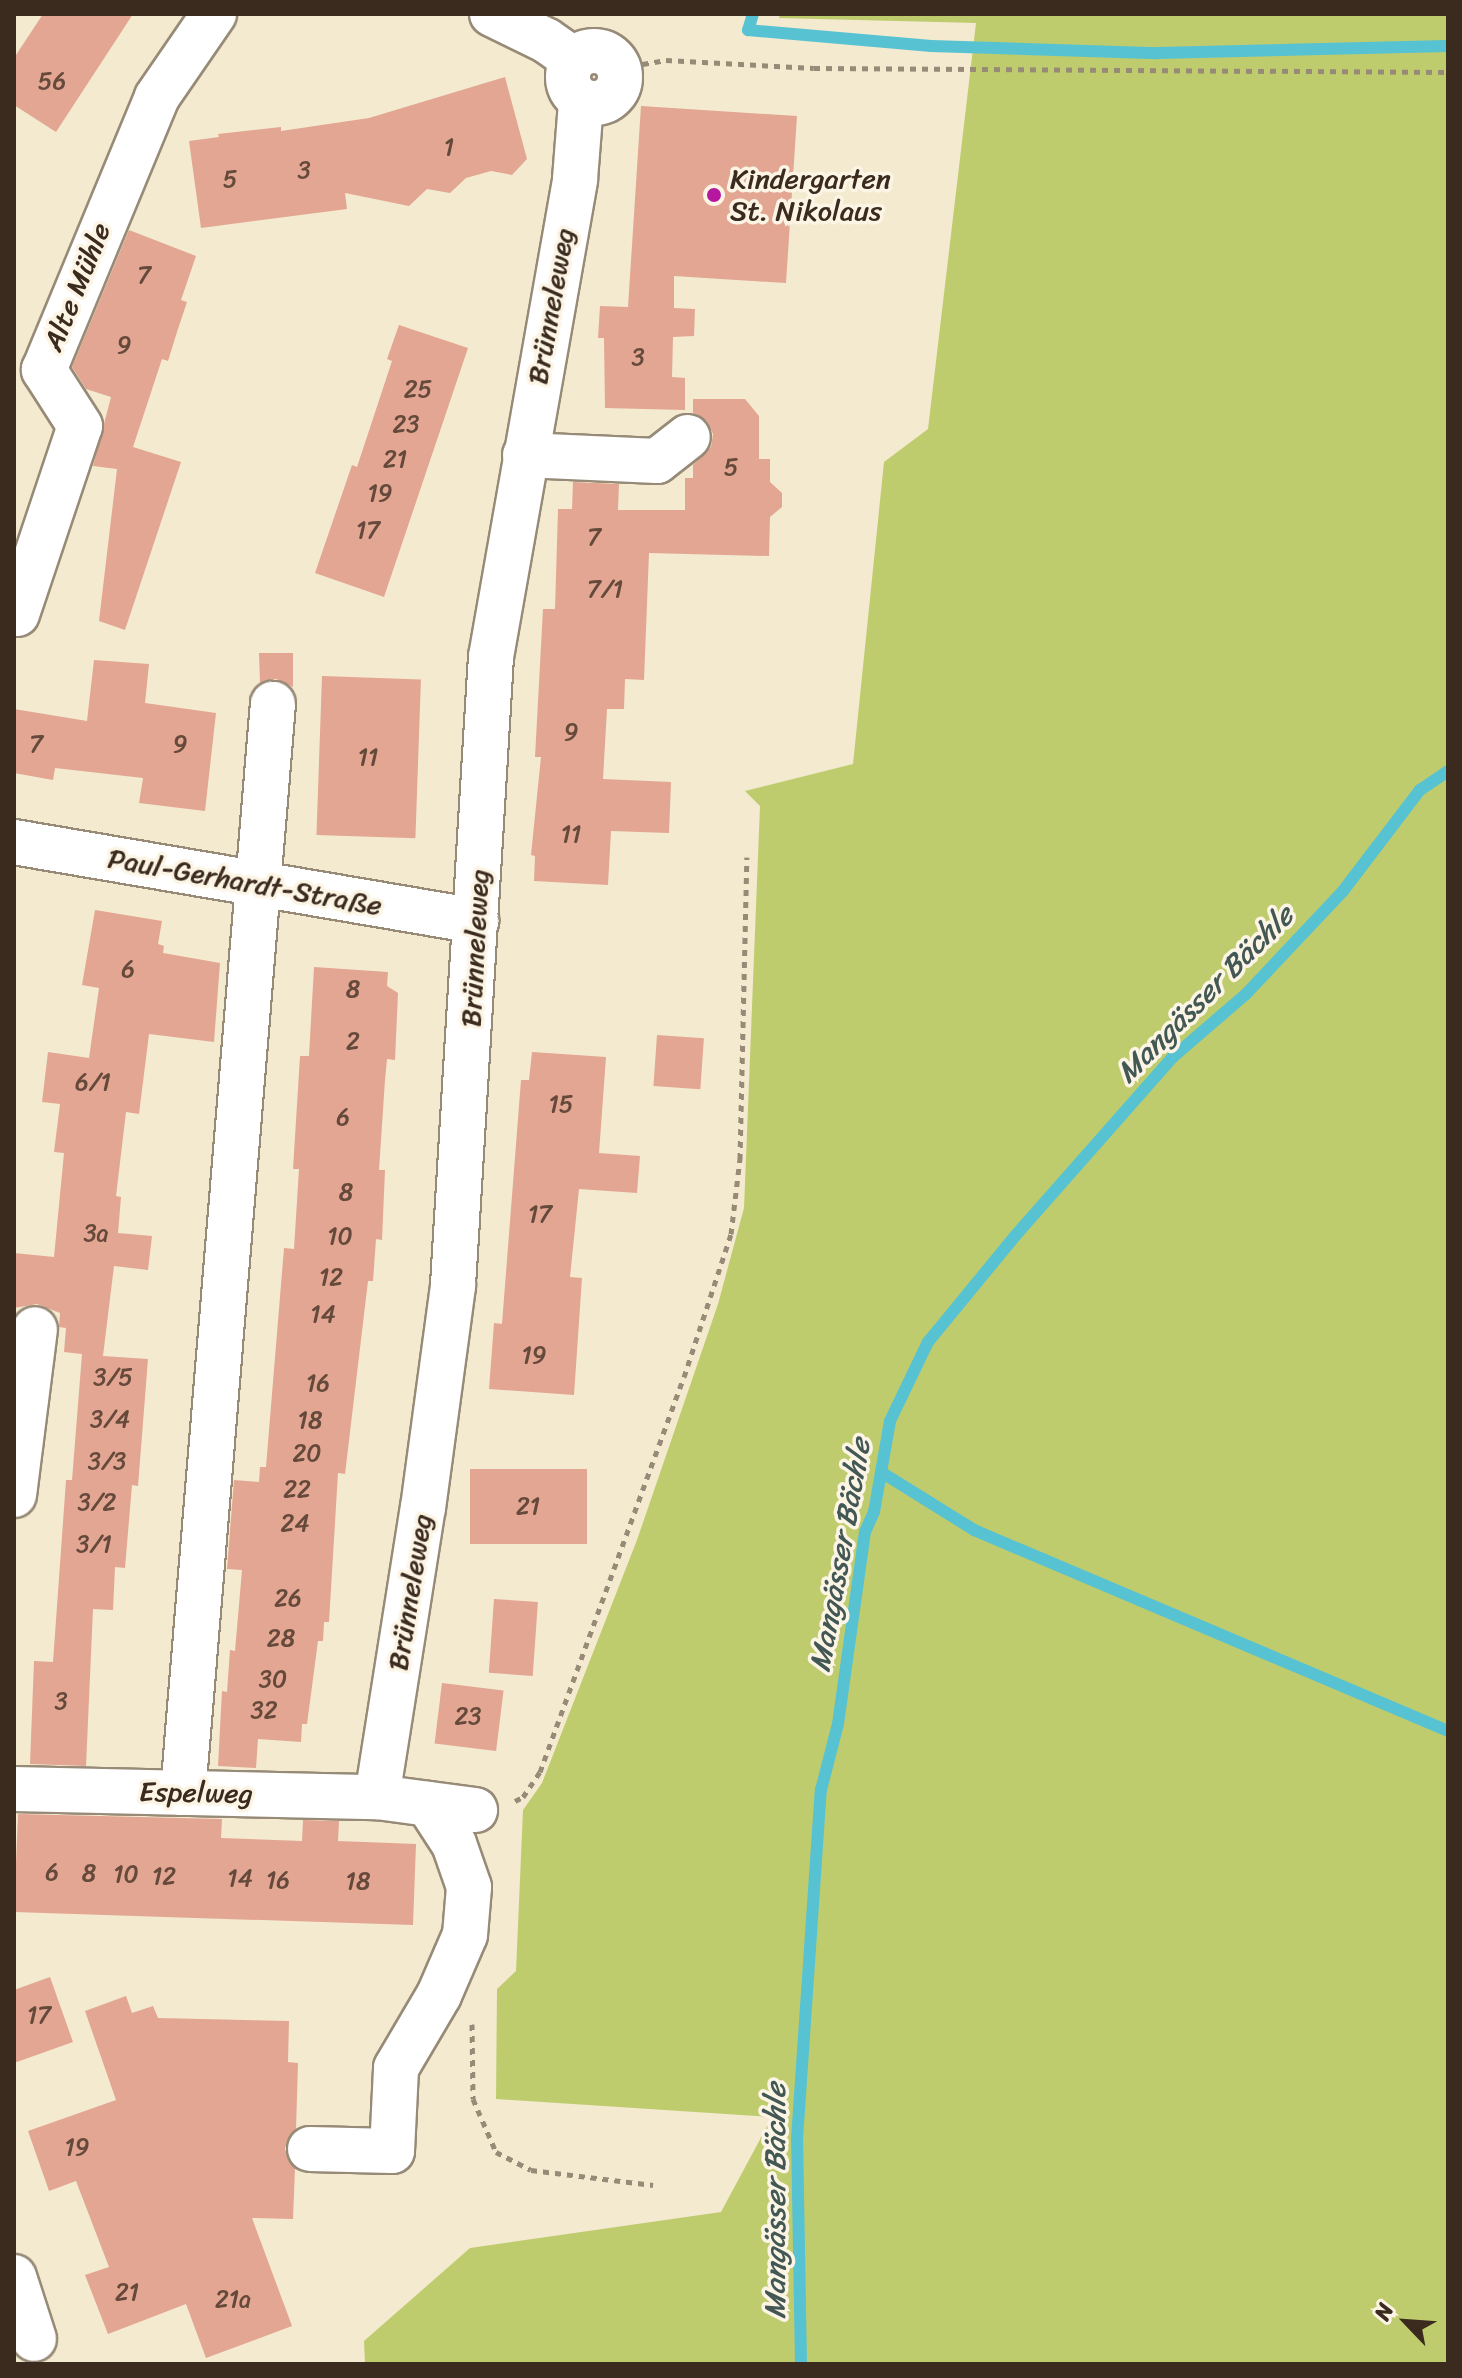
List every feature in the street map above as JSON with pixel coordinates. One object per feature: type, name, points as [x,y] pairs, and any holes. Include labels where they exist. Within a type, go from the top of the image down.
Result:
[{"type":"street","name":"Alte Mühle","points":[[17,614],[80,426],[44,370],[157,97],[214,14]]},
{"type":"street","points":[[492,14],[547,41],[573,59]]},
{"type":"street","points":[[590,50],[608,54],[619,68],[621,83],[613,96],[597,104],[581,102],[569,89],[567,74],[573,59],[590,50]]},
{"type":"street","name":"Brünneleweg","points":[[377,1797],[423,1508],[453,1285],[491,657],[575,179],[581,102]]},
{"type":"street","points":[[525,455],[657,461],[688,437]]},
{"type":"street","points":[[183,1793],[273,704]]},
{"type":"street","name":"Paul-Gerhardt-Straße","points":[[14,842],[476,921]]},
{"type":"street","points":[[14,1495],[35,1329]]},
{"type":"street","name":"Espelweg","points":[[14,1789],[377,1797],[475,1810]]},
{"type":"street","points":[[310,2149],[392,2151],[396,2068],[439,1995],[465,1935],[469,1887],[454,1844],[428,1804]]},
{"type":"street","points":[[14,2277],[34,2339]]},
{"type":"path","points":[[619,68],[666,60],[814,68],[1448,72]]},
{"type":"path","points":[[475,1810],[499,1810],[523,1797],[540,1772],[684,1377],[731,1234],[740,1159],[747,857]]},
{"type":"path","points":[[472,2008],[473,2099],[496,2152],[531,2170],[653,2185]]},
{"type":"green space","points":[[780,14],[1448,14],[1448,2364],[365,2364],[364,2341],[470,2248],[721,2212],[772,2117],[496,2099],[497,1989],[516,1971],[523,1810],[542,1783],[637,1540],[718,1304],[744,1208],[760,806],[745,791],[853,764],[884,462],[928,429],[976,23],[779,18]]},
{"type":"building","points":[[43,14],[133,14],[56,132],[14,105],[14,58]]},
{"type":"building","points":[[505,77],[527,159],[512,175],[491,171],[466,178],[450,193],[427,189],[409,206],[345,193],[347,209],[201,228],[189,141],[219,137],[218,134],[281,127],[281,131],[369,118]]},
{"type":"building","name":"Kindergarten St. Nikolaus","points":[[641,106],[797,116],[786,283],[674,276],[674,308],[695,309],[694,336],[673,337],[672,377],[685,378],[685,410],[605,408],[604,338],[598,338],[600,306],[628,307]]},
{"type":"building","points":[[129,230],[196,256],[181,300],[187,302],[168,361],[162,359],[133,447],[181,462],[125,630],[99,621],[117,469],[93,466],[111,397],[86,389],[72,367]]},
{"type":"building","points":[[399,325],[468,348],[384,597],[315,573],[352,465],[357,467],[392,361],[387,359]]},
{"type":"building","points":[[693,399],[745,399],[759,416],[759,459],[770,459],[770,482],[782,493],[782,507],[770,517],[769,556],[649,553],[644,680],[625,679],[624,709],[607,709],[603,779],[671,782],[669,833],[611,831],[608,885],[534,881],[535,856],[531,855],[541,757],[535,757],[543,609],[555,609],[558,509],[572,509],[573,482],[619,484],[618,510],[685,510],[685,478],[693,478],[693,465],[711,447],[713,434],[707,421],[693,413]]},
{"type":"building","points":[[259,653],[293,653],[293,687],[276,679],[260,683]]},
{"type":"building","points":[[94,660],[149,664],[145,703],[216,713],[205,811],[139,803],[143,778],[55,768],[53,780],[14,773],[14,709],[87,721]]},
{"type":"building","points":[[322,676],[421,679],[415,838],[316,835]]},
{"type":"building","points":[[95,910],[162,921],[158,944],[164,946],[163,953],[220,963],[214,1042],[149,1034],[139,1114],[126,1112],[116,1196],[121,1197],[118,1233],[152,1236],[148,1270],[114,1266],[103,1356],[148,1359],[138,1486],[132,1485],[125,1568],[115,1567],[113,1610],[93,1609],[86,1766],[30,1764],[34,1661],[53,1662],[66,1480],[72,1480],[82,1354],[64,1352],[66,1328],[59,1327],[60,1313],[37,1304],[14,1308],[14,1253],[54,1257],[64,1153],[54,1152],[60,1104],[42,1102],[48,1052],[89,1058],[99,988],[82,985]]},
{"type":"building","points":[[314,967],[388,972],[387,986],[398,993],[395,1060],[387,1059],[379,1170],[385,1170],[382,1240],[376,1239],[373,1281],[368,1281],[345,1474],[338,1473],[329,1622],[324,1622],[323,1641],[318,1641],[307,1724],[302,1724],[301,1742],[258,1739],[256,1768],[218,1766],[222,1691],[227,1692],[230,1650],[235,1651],[242,1570],[227,1569],[234,1480],[259,1482],[260,1467],[266,1467],[284,1248],[294,1249],[299,1169],[293,1169],[300,1056],[309,1056]]},
{"type":"building","points":[[657,1035],[704,1038],[700,1089],[653,1086]]},
{"type":"building","points":[[532,1052],[606,1057],[599,1153],[640,1156],[637,1193],[579,1189],[570,1277],[582,1278],[574,1395],[489,1389],[494,1323],[502,1324],[521,1080],[529,1080]]},
{"type":"building","points":[[470,1469],[587,1469],[587,1544],[470,1544]]},
{"type":"building","points":[[494,1599],[538,1602],[533,1676],[489,1673]]},
{"type":"building","points":[[442,1683],[504,1691],[496,1751],[435,1744]]},
{"type":"building","points":[[18,1814],[222,1819],[221,1838],[302,1841],[303,1820],[339,1821],[338,1841],[416,1844],[413,1925],[14,1912]]},
{"type":"building","points":[[50,1977],[73,2042],[14,2063],[14,1990]]},
{"type":"building","points":[[126,1996],[132,2013],[153,2006],[158,2018],[289,2021],[288,2062],[298,2063],[296,2129],[285,2148],[288,2160],[295,2168],[293,2219],[252,2218],[292,2326],[206,2358],[186,2304],[108,2334],[85,2275],[109,2267],[76,2181],[49,2191],[28,2131],[116,2100],[85,2011]]},
{"type":"waterway","points":[[753,14],[748,30],[931,46],[1158,53],[1448,46]]},
{"type":"waterway","name":"Mangässer Bächle","points":[[801,2364],[797,2139],[821,1790],[838,1724],[865,1532],[874,1512],[890,1421],[928,1342],[1015,1236],[1173,1057],[1246,994],[1343,891],[1420,790],[1448,771]]},
{"type":"waterway","points":[[881,1472],[974,1530],[1448,1731]]},
{"type":"place","name":"Kindergarten St. Nikolaus","points":[[714,195]]}]
